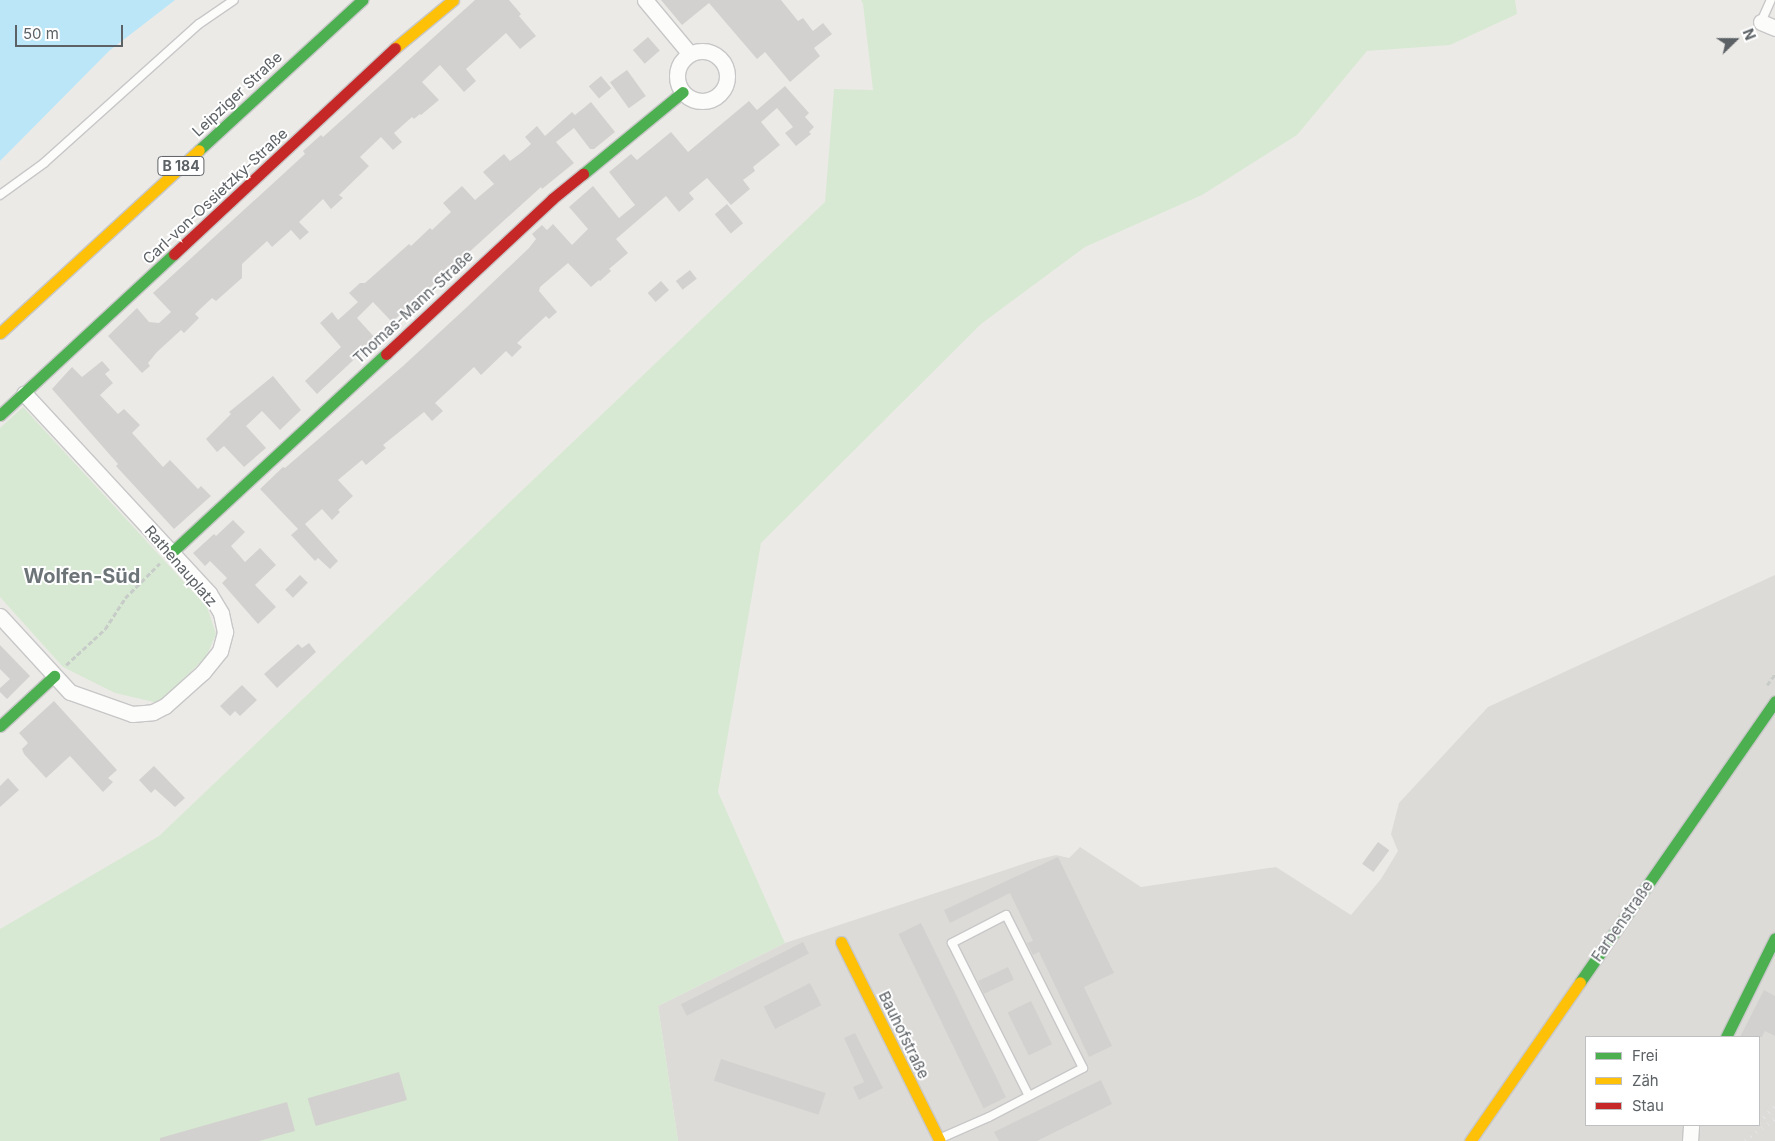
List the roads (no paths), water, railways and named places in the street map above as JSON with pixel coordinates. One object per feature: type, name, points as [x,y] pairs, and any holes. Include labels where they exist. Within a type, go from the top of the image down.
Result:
[{"type":"street","name":"Leipziger Straße","points":[[0,333],[362,0]]},
{"type":"street","name":"Carl-von-Ossietzky-Straße","points":[[0,415],[402,42],[453,0]]},
{"type":"street","points":[[645,0],[690,54]]},
{"type":"street","points":[[697,51],[713,54],[724,65],[726,80],[723,88],[712,99],[696,100],[683,92],[677,76],[683,59],[690,54],[697,51]]},
{"type":"street","name":"Thomas-Mann-Straße","points":[[172,552],[552,199],[683,92]]},
{"type":"street","name":"Rathenauplatz","points":[[0,616],[70,692],[132,714],[153,712],[165,706],[203,672],[220,651],[225,632],[221,614],[209,593],[24,394]]},
{"type":"street","points":[[0,726],[54,676]]},
{"type":"street","name":"Farbenstraße","points":[[1470,1141],[1775,700]]},
{"type":"street","points":[[1726,1036],[1775,938]]},
{"type":"street","name":"Bauhofstraße","points":[[840,942],[939,1140]]},
{"type":"street","points":[[1690,1141],[1691,1126]]},
{"type":"lane","points":[[0,195],[44,163],[199,24],[234,0]]},
{"type":"lane","points":[[1768,25],[1771,0]]},
{"type":"lane","points":[[939,1140],[1028,1096],[1083,1068],[1006,915],[952,943],[1028,1096]]},
{"type":"water","points":[[0,0],[175,0],[109,51],[0,161]]},
{"type":"railway","points":[[1760,1122],[1775,1106]]},
{"type":"railway","points":[[1745,1141],[1775,1118]]},
{"type":"district","name":"Wolfen-Süd","points":[[82,576]]}]
